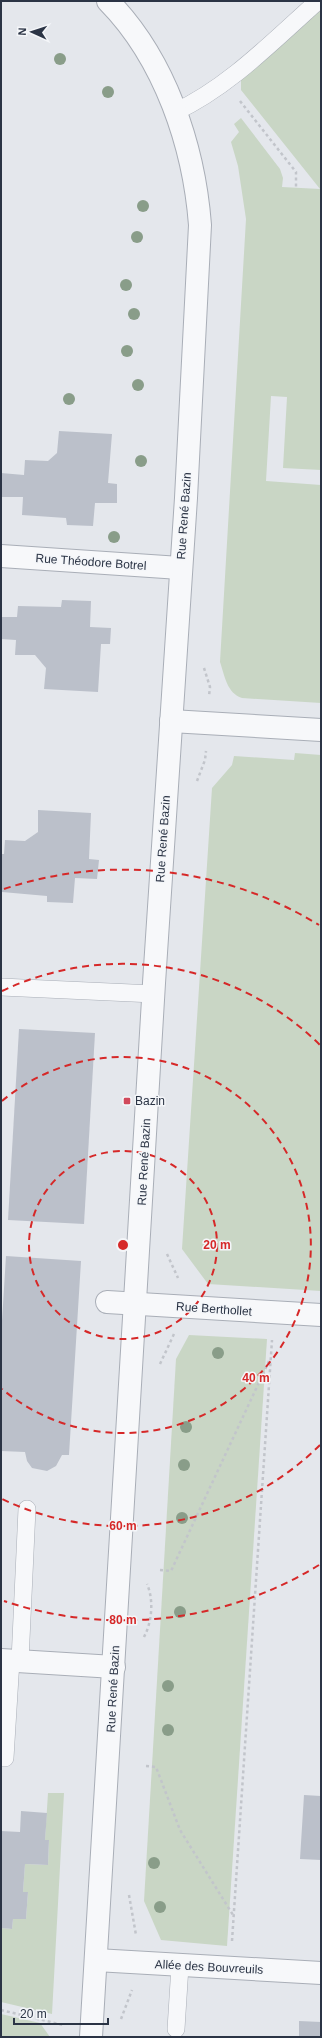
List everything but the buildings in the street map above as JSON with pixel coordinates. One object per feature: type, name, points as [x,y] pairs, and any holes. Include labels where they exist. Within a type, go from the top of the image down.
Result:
[{"type":"street","name":"Rue René Bazin","points":[[91,2037],[200,225],[197,192],[189,156],[175,112],[163,83],[146,51],[120,13],[108,1]]},
{"type":"street","name":"Rue Théodore Botrel","points":[[1,556],[180,568]]},
{"type":"street","points":[[171,722],[321,730]]},
{"type":"street","name":"Rue Berthollet","points":[[107,1302],[321,1315]]},
{"type":"street","points":[[10,1660],[114,1667]]},
{"type":"street","name":"Allée des Bouvreuils","points":[[96,1960],[321,1973]]},
{"type":"lane","points":[[175,112],[198,101],[225,82],[318,1]]},
{"type":"lane","points":[[1,987],[154,994]]},
{"type":"lane","points":[[1,1758],[5,1758],[10,1660],[27,1509]]},
{"type":"lane","points":[[176,2029],[180,1966]]},
{"type":"path","points":[[225,82],[296,172],[296,188]]},
{"type":"path","points":[[230,1968],[273,1313]]},
{"type":"path","points":[[160,1570],[171,1571],[270,1359]]},
{"type":"path","points":[[146,1766],[156,1767],[180,1830],[233,1915]]},
{"type":"path","points":[[119,2023],[132,1996],[132,1988]]},
{"type":"path","points":[[1,2010],[63,2025]]},
{"type":"green space","points":[[321,7],[321,470],[283,468],[287,397],[271,396],[266,481],[321,485],[321,703],[242,698],[237,696],[227,684],[220,662],[246,219],[238,166],[231,142],[239,132],[234,124],[241,118],[280,169],[283,178],[282,187],[320,189],[241,90],[241,79]]},
{"type":"green space","points":[[295,753],[321,755],[321,1291],[208,1284],[182,1249],[212,788],[232,765],[234,756],[294,760]]},
{"type":"green space","points":[[189,1335],[267,1339],[227,1946],[161,1940],[144,1901],[176,1359]]},
{"type":"green space","points":[[48,1793],[64,1793],[52,2014],[1,2002],[1,1928],[12,1929],[13,1919],[26,1919],[28,1892],[23,1892],[25,1864],[48,1865],[49,1841],[45,1840]]},
{"type":"green space","points":[[1,2014],[40,2023],[50,2037],[1,2037]]},
{"type":"place","name":"Bazin","points":[[127,1101]]}]
